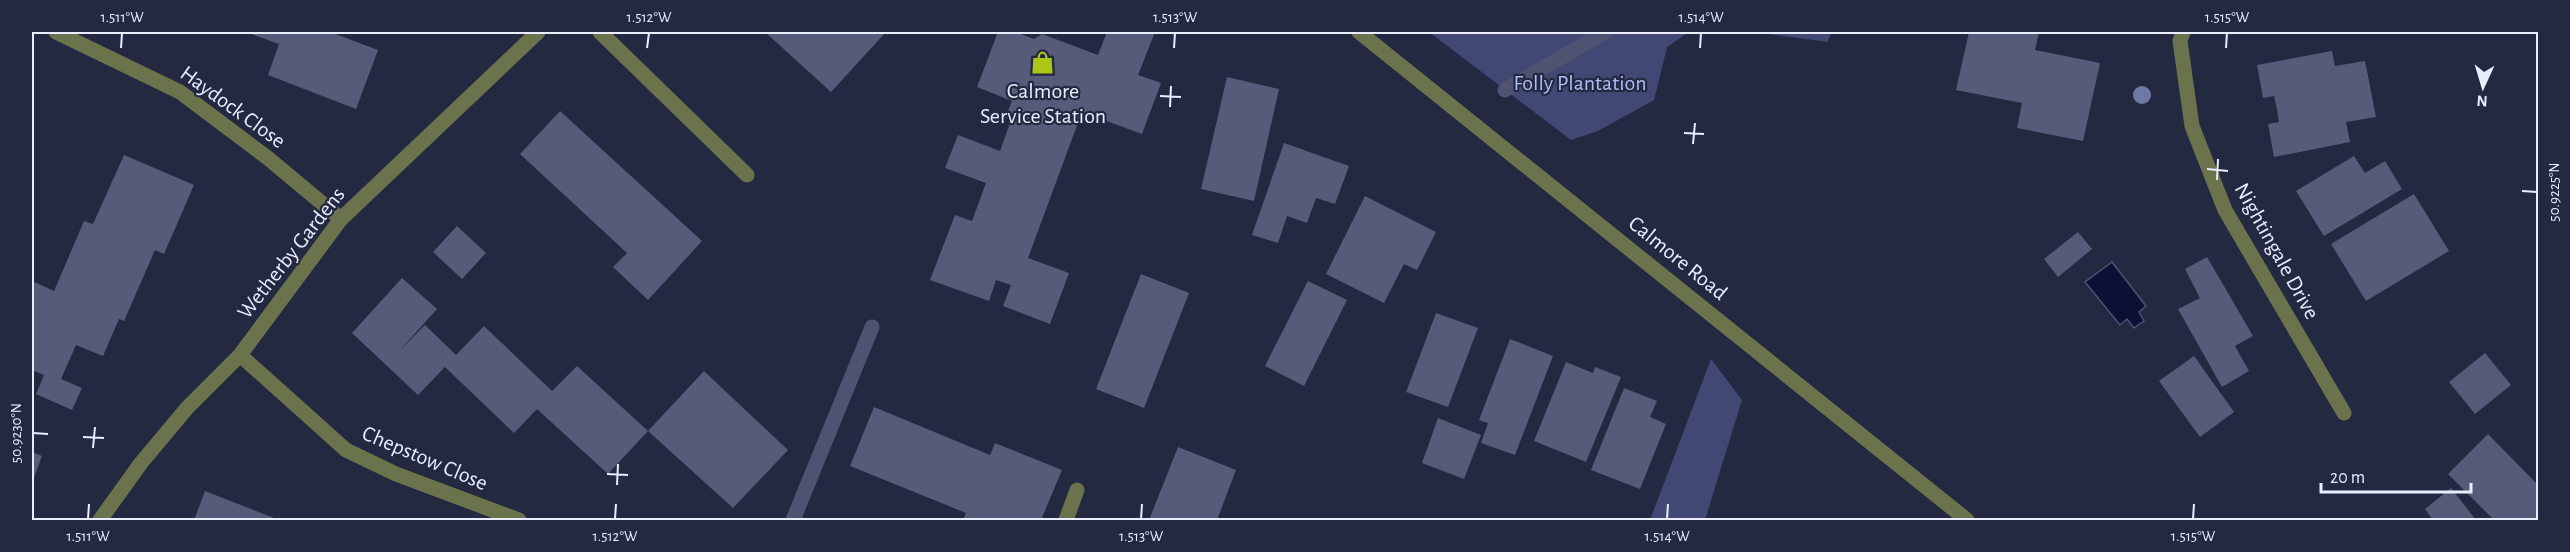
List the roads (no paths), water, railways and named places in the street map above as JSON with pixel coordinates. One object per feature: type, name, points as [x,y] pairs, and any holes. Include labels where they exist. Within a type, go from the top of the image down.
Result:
[{"type":"street","name":"Haydock Close","points":[[56,32],[180,92],[269,159],[341,219]]},
{"type":"street","name":"Wetherby Gardens","points":[[100,520],[141,463],[187,408],[240,356],[341,219],[537,32]]},
{"type":"street","points":[[600,32],[747,175]]},
{"type":"street","name":"Calmore Road","points":[[1359,32],[1967,520]]},
{"type":"street","name":"Nightingale Drive","points":[[2183,32],[2180,41],[2192,126],[2225,210],[2344,413]]},
{"type":"street","name":"Chepstow Close","points":[[240,356],[346,450],[396,474],[519,520]]},
{"type":"street","points":[[1066,520],[1077,490]]},
{"type":"waterway","points":[[1505,90],[1605,32]]},
{"type":"waterway","points":[[793,520],[872,327]]},
{"type":"place","name":"Calmore Service Station","points":[[1043,62]]},
{"type":"park label","name":"Folly Plantation","points":[[1580,83]]}]
